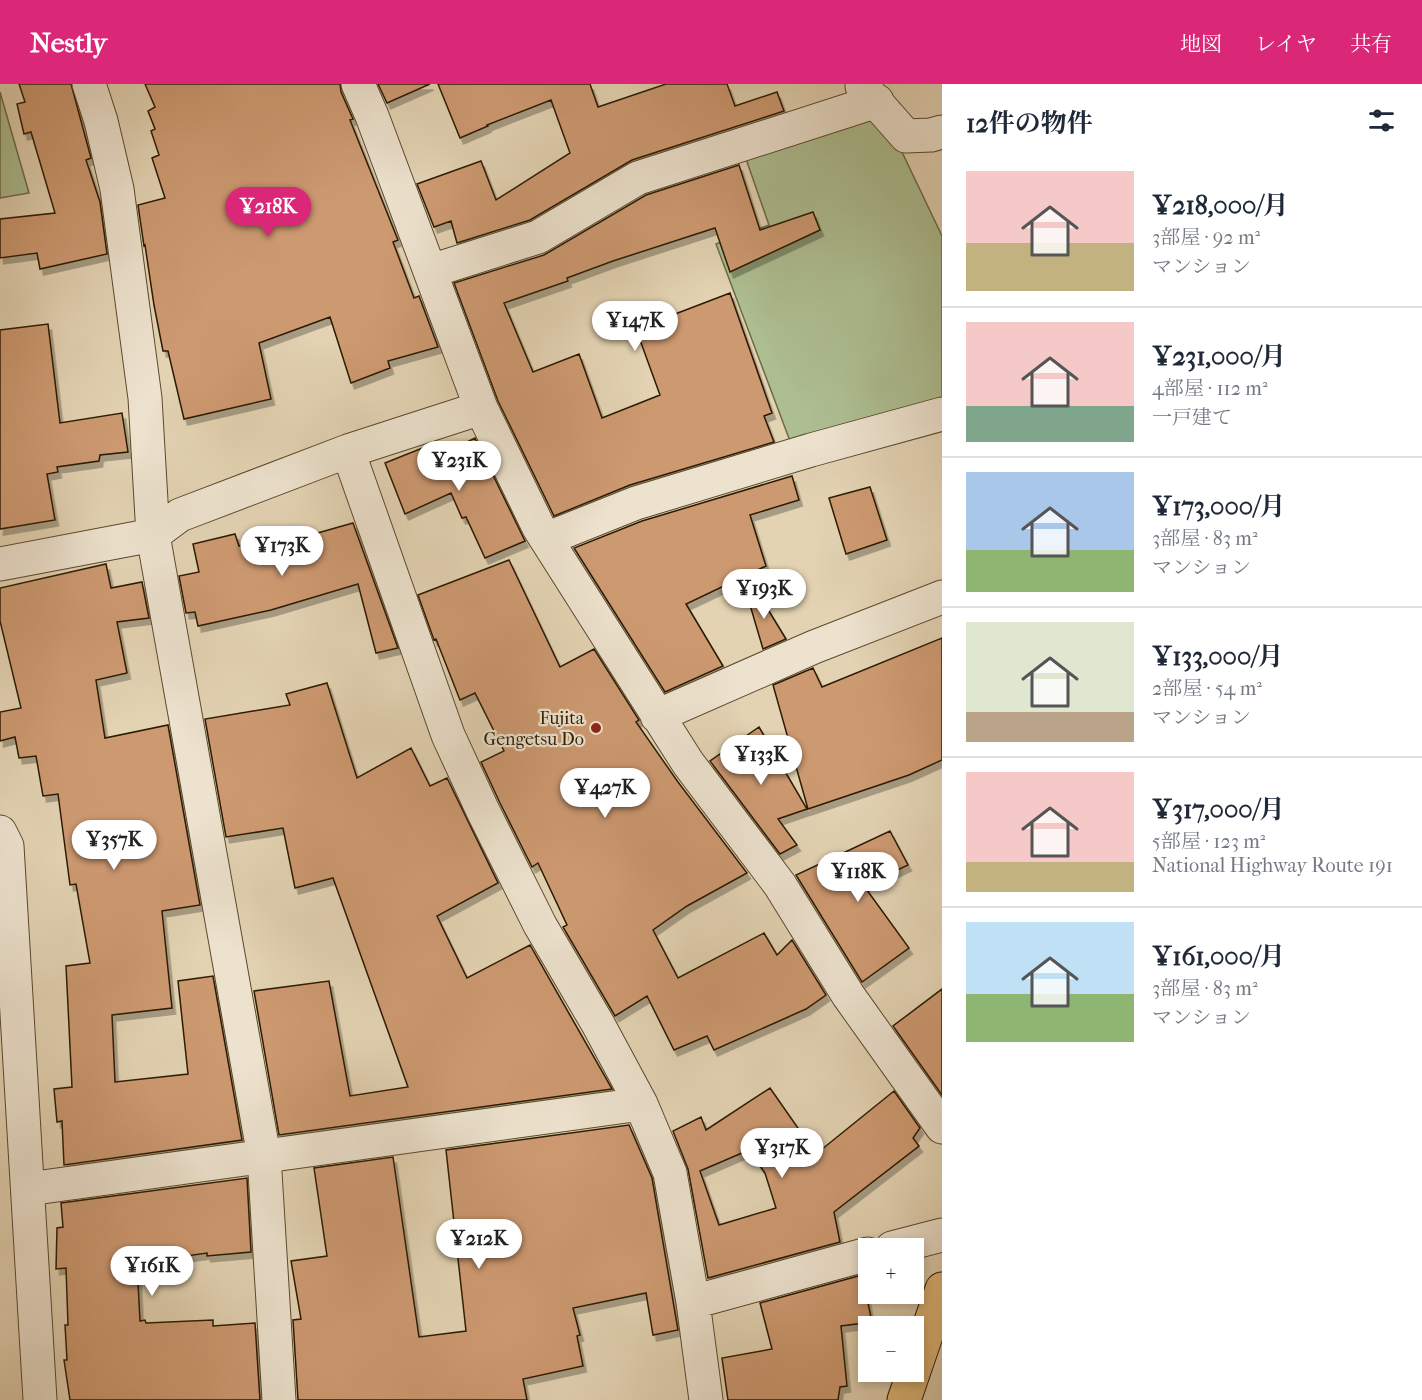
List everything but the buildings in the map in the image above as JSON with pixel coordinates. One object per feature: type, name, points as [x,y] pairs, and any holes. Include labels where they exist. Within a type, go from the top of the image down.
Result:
[{"type":"highway","points":[[904,1400],[942,1289]]},
{"type":"street","points":[[89,84],[101,121],[117,189],[145,399],[153,535],[264,1156],[279,1400]]},
{"type":"street","points":[[358,84],[481,408],[546,539],[688,763],[780,885],[848,995],[942,1127]]},
{"type":"street","points":[[430,271],[538,237],[638,178],[868,93],[906,136],[942,132]]},
{"type":"street","points":[[0,564],[153,535],[180,515],[348,451],[481,408]]},
{"type":"street","points":[[546,539],[636,503],[811,450],[942,414]]},
{"type":"street","points":[[348,451],[448,735],[540,925],[598,1024],[640,1104],[670,1173],[693,1302],[706,1400]]},
{"type":"street","points":[[657,716],[814,647],[942,597]]},
{"type":"street","points":[[0,832],[7,846],[40,1400]]},
{"type":"street","points":[[28,1189],[640,1104]]},
{"type":"street","points":[[924,1240],[942,1235]]},
{"type":"street","points":[[693,1302],[858,1257]]},
{"type":"green space","points":[[0,92],[29,193],[0,198]]},
{"type":"green space","points":[[871,119],[901,150],[942,236],[942,402],[793,449],[716,244],[769,225],[745,156]]},
{"type":"place","name":"Fujita Gengetsu Do","points":[[596,728]]}]
